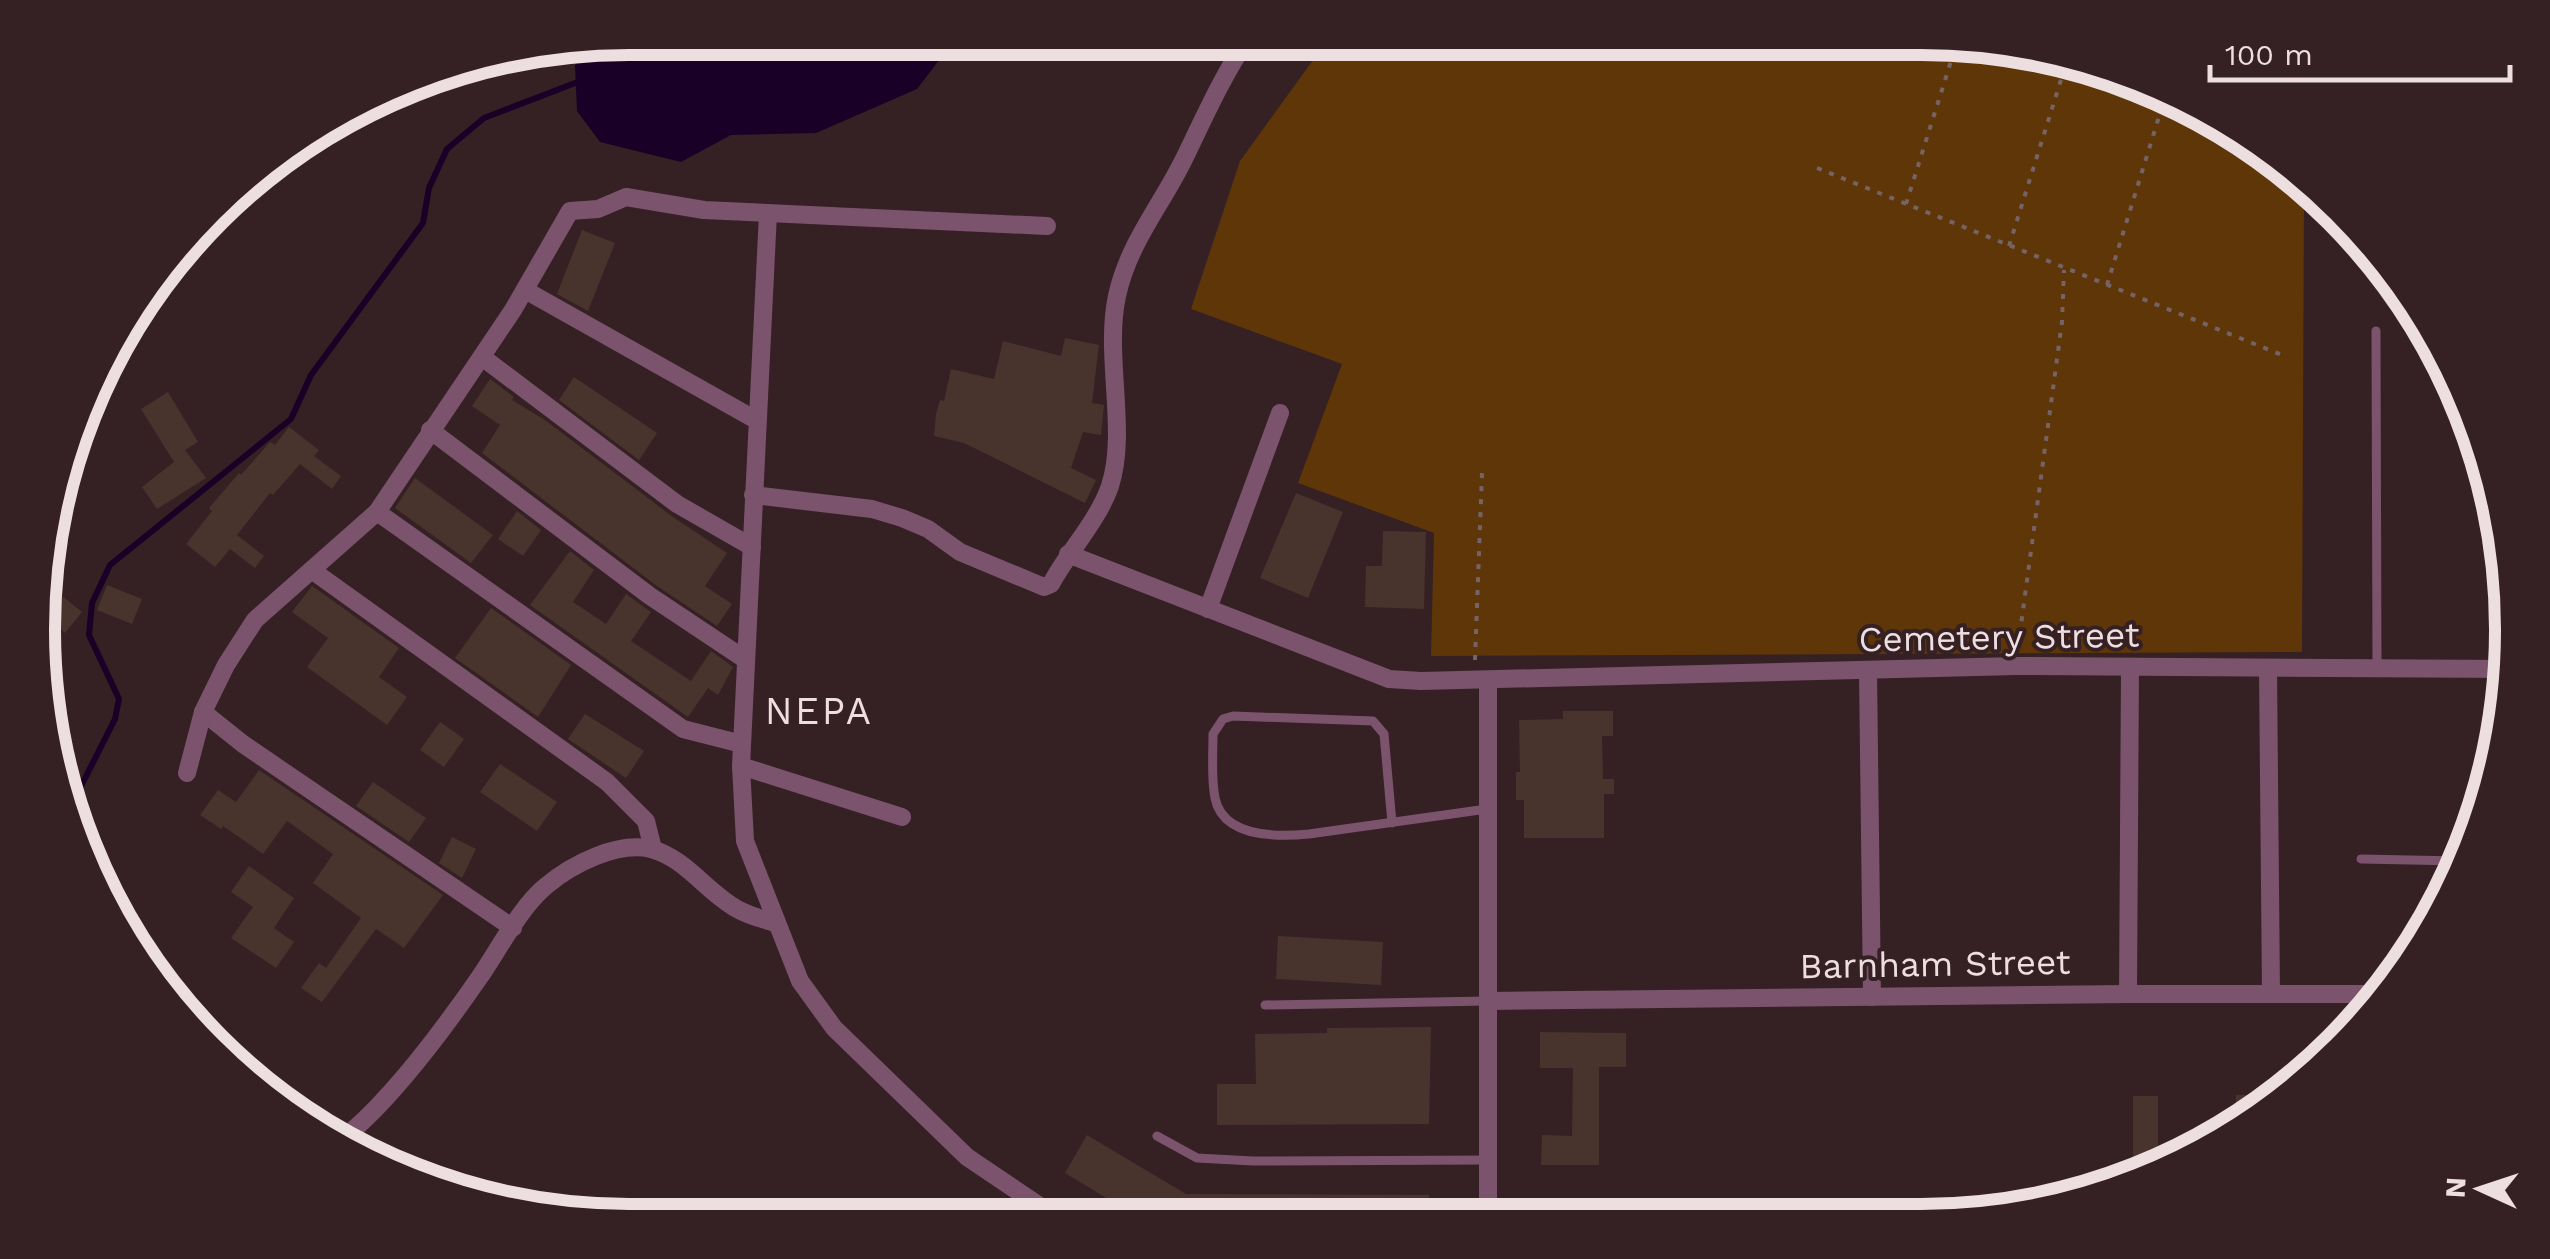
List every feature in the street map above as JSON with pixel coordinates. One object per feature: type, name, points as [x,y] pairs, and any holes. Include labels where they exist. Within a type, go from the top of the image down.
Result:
[{"type":"street","points":[[752,494],[872,509],[902,518],[928,529],[960,552],[1044,587],[1051,584],[1110,486],[1115,438],[1112,342],[1123,274],[1134,245],[1238,55]]},
{"type":"street","points":[[187,773],[203,712],[226,665],[255,620],[378,512],[526,290],[570,211],[598,209],[626,198],[704,210],[1047,226]]},
{"type":"street","points":[[768,212],[741,766],[746,841],[800,980],[834,1028],[967,1156],[1037,1204]]},
{"type":"street","points":[[526,290],[756,420]]},
{"type":"street","points":[[482,357],[677,504],[752,547]]},
{"type":"street","points":[[1208,610],[1280,413]]},
{"type":"street","points":[[430,430],[650,596],[746,660]]},
{"type":"street","points":[[378,512],[682,729],[742,744]]},
{"type":"street","name":"Cemetery Street","points":[[1068,554],[1389,678],[1481,680],[2016,666],[2494,669]]},
{"type":"street","points":[[313,571],[607,782],[646,821],[652,849]]},
{"type":"street","points":[[2128,994],[2130,668]]},
{"type":"street","points":[[2268,669],[2271,994]]},
{"type":"street","points":[[1868,671],[1872,997]]},
{"type":"street","points":[[1481,680],[1487,810],[1488,1204]]},
{"type":"street","points":[[203,712],[513,928]]},
{"type":"street","points":[[741,766],[902,817]]},
{"type":"street","points":[[349,1131],[388,1094],[477,982],[544,886],[574,868],[630,847],[652,849],[670,858],[738,910],[775,923]]},
{"type":"street","name":"Barnham Street","points":[[1487,1001],[2364,994]]},
{"type":"lane","points":[[2376,331],[2376,668]]},
{"type":"lane","points":[[1392,822],[1386,742],[1380,726],[1373,721],[1233,716],[1217,726],[1213,734],[1215,797],[1226,819],[1235,827],[1297,835],[1487,810]]},
{"type":"lane","points":[[2360,859],[2446,861]]},
{"type":"lane","points":[[1265,1005],[1487,1001]]},
{"type":"lane","points":[[1157,1136],[1198,1158],[1489,1160]]},
{"type":"path","points":[[1906,204],[1953,56]]},
{"type":"path","points":[[2010,246],[2063,74]]},
{"type":"path","points":[[2108,285],[2162,108]]},
{"type":"path","points":[[1817,168],[2282,354]]},
{"type":"path","points":[[2016,666],[2062,322],[2064,268]]},
{"type":"path","points":[[1481,680],[1482,472]]},
{"type":"shaded area","points":[[943,55],[917,89],[816,133],[731,135],[681,162],[600,142],[577,111],[575,65],[580,57],[592,56]]},
{"type":"shaded area","points":[[1317,55],[1958,56],[2069,75],[2105,85],[2175,114],[2240,152],[2304,202],[2302,652],[1431,656],[1434,533],[1298,483],[1342,364],[1191,309],[1240,161]]},
{"type":"building","points":[[582,230],[615,243],[588,311],[557,294]]},
{"type":"building","points":[[1065,338],[1099,345],[1092,403],[1104,405],[1101,435],[1083,432],[1071,468],[1096,480],[1085,503],[964,443],[934,436],[936,414],[940,400],[944,401],[951,369],[994,379],[1003,341],[1061,356]]},
{"type":"building","points":[[574,377],[657,433],[639,460],[559,400]]},
{"type":"building","points":[[490,379],[514,397],[512,400],[727,553],[705,586],[732,604],[717,626],[657,586],[482,453],[500,425],[472,406]]},
{"type":"building","points":[[168,392],[198,442],[185,450],[206,478],[157,509],[142,487],[174,462],[141,409]]},
{"type":"building","points":[[289,427],[319,450],[314,456],[341,476],[332,489],[300,464],[273,495],[270,493],[237,535],[264,556],[255,568],[230,549],[215,567],[186,544],[212,511],[209,508],[239,473],[270,442],[275,445]]},
{"type":"building","points":[[415,478],[493,535],[471,563],[395,508]]},
{"type":"building","points":[[1296,493],[1343,512],[1308,598],[1260,578]]},
{"type":"building","points":[[517,511],[541,530],[523,556],[498,539]]},
{"type":"building","points":[[1383,531],[1426,532],[1424,609],[1365,607],[1366,566],[1382,566]]},
{"type":"building","points":[[570,551],[594,570],[573,602],[606,624],[626,594],[651,612],[631,641],[691,681],[711,651],[733,667],[718,695],[708,688],[688,717],[530,605]]},
{"type":"building","points":[[107,585],[142,599],[132,624],[97,610]]},
{"type":"building","points":[[312,586],[399,648],[379,677],[407,697],[387,725],[307,667],[328,638],[292,612]]},
{"type":"building","points":[[56,593],[82,612],[65,633],[55,625]]},
{"type":"building","points":[[491,608],[571,665],[538,717],[455,658]]},
{"type":"building","points":[[1563,711],[1613,711],[1613,736],[1602,736],[1603,779],[1614,779],[1614,794],[1604,794],[1604,838],[1524,838],[1524,800],[1516,800],[1519,720],[1563,719]]},
{"type":"building","points":[[585,714],[644,751],[626,778],[568,739]]},
{"type":"building","points":[[440,722],[464,739],[444,767],[420,750]]},
{"type":"building","points":[[500,764],[557,802],[537,831],[480,792]]},
{"type":"building","points":[[259,770],[443,895],[404,948],[376,929],[322,1002],[301,988],[319,963],[326,968],[361,918],[313,883],[333,854],[287,821],[263,854],[200,815],[218,790],[236,802]]},
{"type":"building","points":[[373,782],[426,818],[409,842],[356,806]]},
{"type":"building","points":[[452,837],[476,849],[462,878],[439,863]]},
{"type":"building","points":[[249,866],[294,898],[274,928],[294,942],[276,968],[231,938],[253,907],[231,892]]},
{"type":"building","points":[[1278,936],[1383,942],[1381,985],[1276,979]]},
{"type":"building","points":[[1431,1027],[1429,1124],[1217,1125],[1217,1084],[1256,1084],[1255,1034],[1327,1033],[1327,1028]]},
{"type":"building","points":[[1540,1032],[1626,1033],[1626,1067],[1599,1067],[1599,1165],[1541,1165],[1542,1135],[1572,1136],[1573,1068],[1540,1068]]},
{"type":"building","points":[[2236,1095],[2256,1095],[2240,1107],[2236,1110]]},
{"type":"building","points":[[2133,1096],[2158,1096],[2158,1152],[2133,1163]]},
{"type":"building","points":[[1087,1135],[1186,1194],[1429,1195],[1429,1204],[1116,1204],[1065,1173]]},
{"type":"waterway","points":[[79,791],[115,719],[119,699],[89,635],[92,603],[110,565],[291,419],[311,375],[423,223],[429,188],[447,149],[484,118],[583,80]]},
{"type":"district","name":"NEPA","points":[[819,711]]}]
